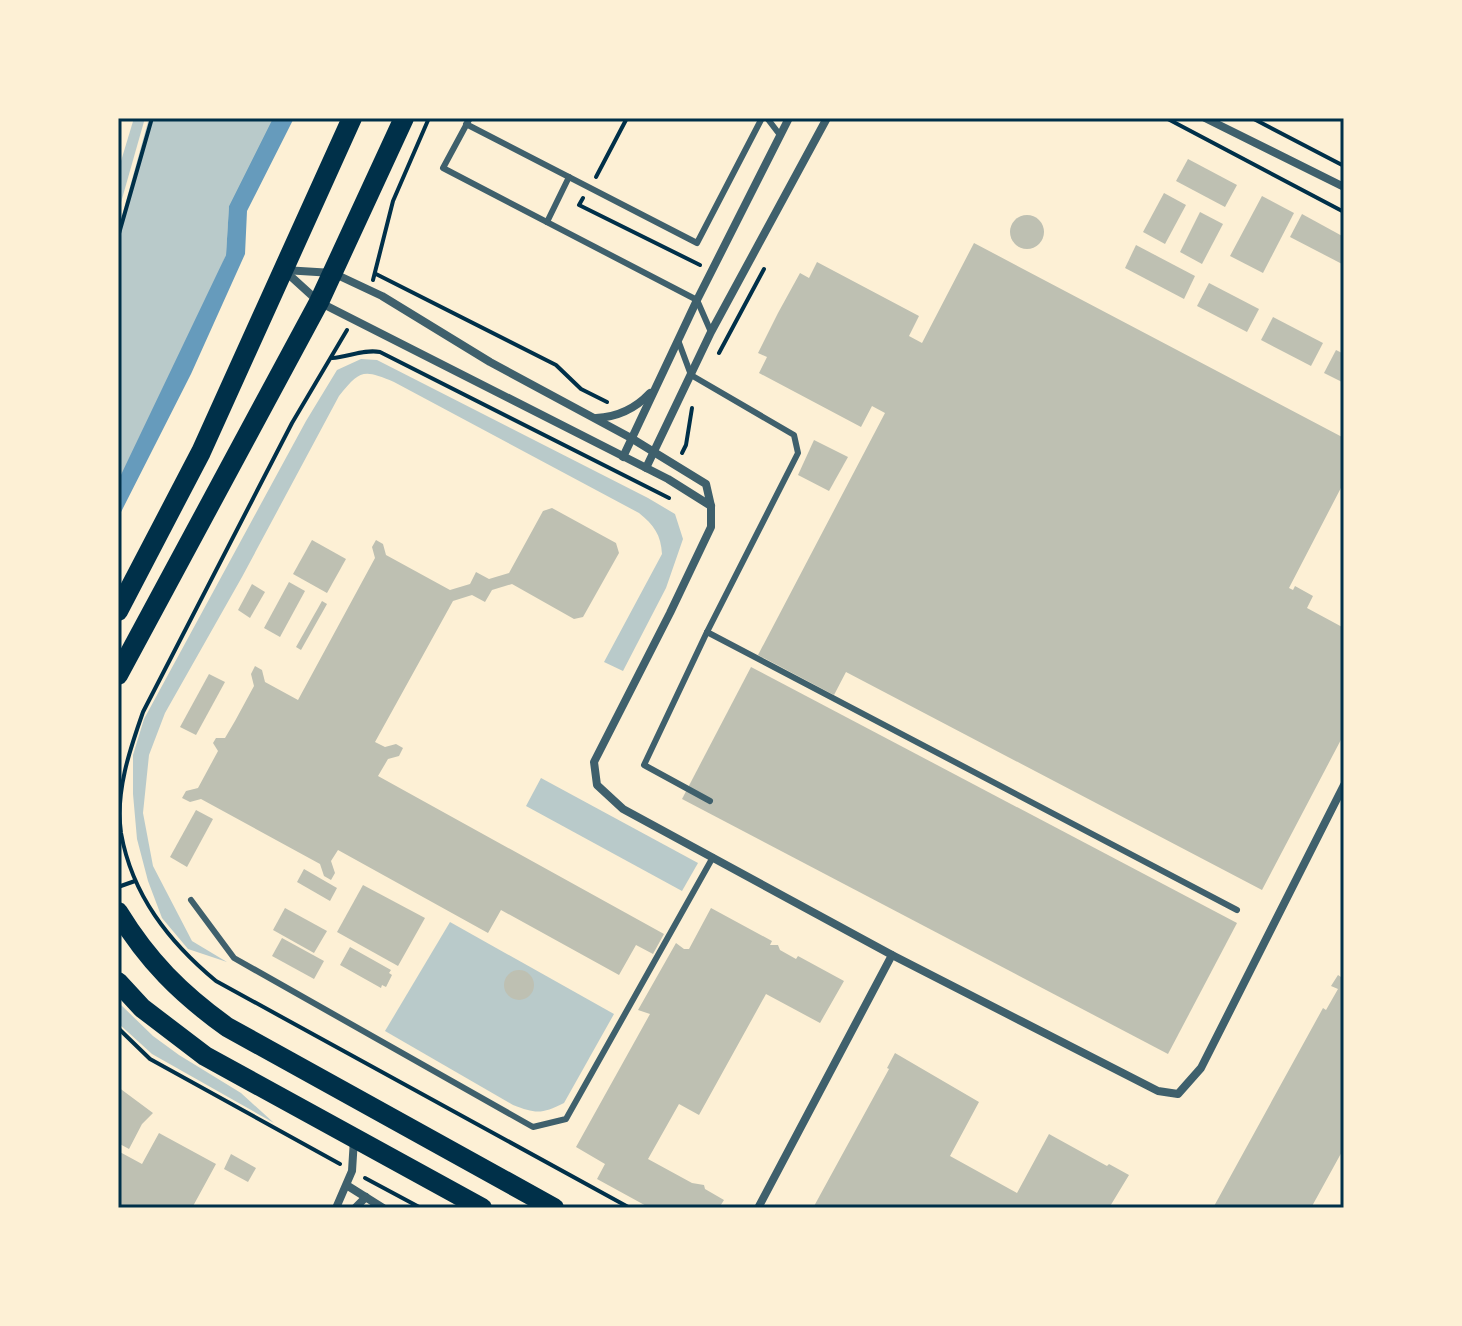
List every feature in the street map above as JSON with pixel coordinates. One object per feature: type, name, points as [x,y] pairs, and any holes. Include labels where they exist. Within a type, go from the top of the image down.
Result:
[{"type":"main road","points":[[118,611],[184,486],[352,118]]},
{"type":"main road","points":[[118,675],[319,302],[404,118]]},
{"type":"main road","points":[[119,913],[179,991],[227,1027],[554,1208]]},
{"type":"main road","points":[[118,982],[142,1008],[205,1056],[482,1208]]},
{"type":"street","points":[[623,457],[697,300],[789,118]]},
{"type":"street","points":[[646,468],[711,332],[827,118]]},
{"type":"street","points":[[1205,118],[1344,187]]},
{"type":"street","points":[[283,270],[333,273],[382,296],[490,362],[631,438],[706,484],[711,506],[711,527],[594,762],[597,785],[623,809],[892,955],[1158,1091],[1178,1094],[1201,1068],[1344,785]]},
{"type":"street","points":[[283,270],[319,302],[668,479],[711,506]]},
{"type":"street","points":[[594,418],[626,412],[641,403],[656,387]]},
{"type":"street","points":[[758,1208],[892,955]]},
{"type":"street","points":[[336,1208],[352,1171],[354,1138]]},
{"type":"street","points":[[348,1186],[383,1208]]},
{"type":"street","points":[[355,1208],[366,1197]]},
{"type":"lane","points":[[711,332],[697,300],[443,168],[468,121],[697,243],[765,118],[780,135]]},
{"type":"lane","points":[[547,222],[569,177]]},
{"type":"lane","points":[[678,340],[691,375],[794,435],[798,453],[644,765],[710,801]]},
{"type":"lane","points":[[707,632],[1237,910]]},
{"type":"lane","points":[[191,900],[234,958],[533,1127],[566,1119],[713,857]]},
{"type":"path","points":[[118,237],[152,118]]},
{"type":"path","points":[[393,201],[429,118]]},
{"type":"path","points":[[1166,118],[1344,212]]},
{"type":"path","points":[[1252,118],[1344,166]]},
{"type":"path","points":[[676,464],[686,445],[693,405],[703,382],[766,264]]},
{"type":"path","points":[[376,274],[556,365],[581,389],[626,412]]},
{"type":"path","points":[[630,1208],[216,981],[173,940],[153,915],[135,881],[121,831],[122,790],[128,756],[143,712],[292,423],[332,358],[349,357],[370,350],[380,352],[671,499]]},
{"type":"path","points":[[664,432],[686,445]]},
{"type":"path","points":[[661,495],[668,479]]},
{"type":"path","points":[[118,887],[135,881]]},
{"type":"path","points":[[118,1028],[150,1059],[421,1208]]},
{"type":"shaded area","points":[[134,118],[145,118],[118,213],[118,171]]},
{"type":"shaded area","points":[[149,118],[273,118],[229,206],[226,255],[192,338],[118,481],[118,230]]},
{"type":"shaded area","points":[[361,359],[377,360],[648,498],[675,514],[683,539],[666,588],[623,671],[604,662],[662,554],[656,531],[649,522],[639,513],[394,382],[369,374],[352,381],[339,396],[165,713],[149,755],[143,813],[153,866],[192,941],[227,962],[188,949],[162,918],[137,839],[133,755],[144,719],[306,421],[337,370]]},
{"type":"shaded area","points":[[541,778],[698,863],[682,891],[526,806]]},
{"type":"shaded area","points":[[450,922],[614,1014],[564,1103],[539,1112],[513,1105],[385,1031]]},
{"type":"shaded area","points":[[119,1003],[153,1036],[241,1093],[274,1123],[152,1054],[118,1023]]},
{"type":"water","points":[[273,118],[294,118],[247,211],[245,254],[191,374],[118,518],[118,481],[226,255],[229,206]]},
{"type":"building","points":[[1188,159],[1237,185],[1225,207],[1176,181]]},
{"type":"building","points":[[1164,193],[1186,205],[1165,244],[1143,232]]},
{"type":"building","points":[[1262,196],[1294,213],[1263,273],[1230,256]]},
{"type":"building","points":[[1200,212],[1223,224],[1202,264],[1180,252]]},
{"type":"building","points":[[1302,214],[1344,237],[1344,265],[1290,237]]},
{"type":"building","points":[[1027,215],[1039,220],[1044,232],[1039,244],[1027,249],[1015,244],[1010,232],[1015,220]]},
{"type":"building","points":[[974,243],[1344,438],[1344,482],[1289,588],[1293,590],[1295,586],[1313,596],[1307,608],[1344,628],[1344,734],[1262,890],[846,672],[834,695],[758,655],[885,413],[872,406],[861,427],[759,373],[767,357],[758,353],[778,313],[800,273],[809,278],[817,262],[919,316],[909,336],[922,343]]},
{"type":"building","points":[[1136,245],[1195,276],[1184,299],[1125,268]]},
{"type":"building","points":[[1209,283],[1259,309],[1247,332],[1197,306]]},
{"type":"building","points":[[1273,317],[1323,343],[1311,366],[1261,340]]},
{"type":"building","points":[[1336,350],[1344,354],[1344,383],[1324,373]]},
{"type":"building","points":[[814,440],[848,457],[829,491],[798,475]]},
{"type":"building","points":[[552,508],[616,543],[619,553],[583,617],[574,619],[512,584],[492,590],[485,602],[472,595],[453,601],[375,742],[385,747],[396,744],[403,748],[399,756],[388,759],[378,776],[664,934],[653,954],[636,945],[619,975],[501,910],[488,933],[338,850],[331,861],[335,873],[331,880],[324,876],[320,864],[201,799],[190,802],[182,798],[186,791],[198,788],[218,751],[213,743],[216,738],[225,738],[254,686],[251,674],[255,666],[262,670],[265,682],[298,700],[375,558],[372,547],[376,540],[383,544],[386,555],[450,590],[470,584],[476,572],[489,579],[509,573],[543,511]]},
{"type":"building","points":[[312,540],[346,559],[327,593],[293,574]]},
{"type":"building","points":[[289,582],[305,591],[280,637],[264,628]]},
{"type":"building","points":[[252,584],[265,592],[250,618],[238,610]]},
{"type":"building","points":[[322,601],[327,604],[301,650],[296,647]]},
{"type":"building","points":[[751,667],[1237,923],[1168,1054],[682,799]]},
{"type":"building","points":[[209,674],[225,682],[196,735],[180,727]]},
{"type":"building","points":[[196,810],[213,819],[187,867],[170,857]]},
{"type":"building","points":[[304,869],[337,888],[330,901],[297,882]]},
{"type":"building","points":[[363,885],[425,918],[398,966],[337,932]]},
{"type":"building","points":[[285,908],[327,931],[314,953],[273,930]]},
{"type":"building","points":[[711,908],[772,941],[770,945],[778,945],[780,950],[796,959],[798,956],[844,981],[820,1023],[766,994],[699,1115],[679,1104],[648,1159],[692,1183],[704,1185],[705,1189],[724,1200],[719,1208],[650,1208],[597,1179],[605,1164],[576,1147],[650,1014],[638,1010],[676,943],[689,949]]},
{"type":"building","points":[[282,938],[324,961],[314,979],[272,956]]},
{"type":"building","points":[[350,947],[391,970],[386,987],[382,985],[381,988],[340,965]]},
{"type":"building","points":[[519,970],[530,974],[534,985],[530,996],[519,1000],[508,996],[504,985],[508,974]]},
{"type":"building","points":[[1338,975],[1344,979],[1344,1148],[1311,1208],[1213,1208],[1323,1008],[1326,1010],[1338,989],[1331,986]]},
{"type":"building","points":[[895,1053],[979,1102],[950,1156],[1017,1193],[1049,1134],[1129,1175],[1109,1208],[813,1208]]},
{"type":"building","points":[[118,1087],[153,1113],[142,1124],[129,1149],[118,1143]]},
{"type":"building","points":[[159,1133],[216,1164],[192,1208],[118,1208],[118,1151],[142,1164]]},
{"type":"building","points":[[231,1154],[256,1168],[248,1182],[224,1169]]}]
